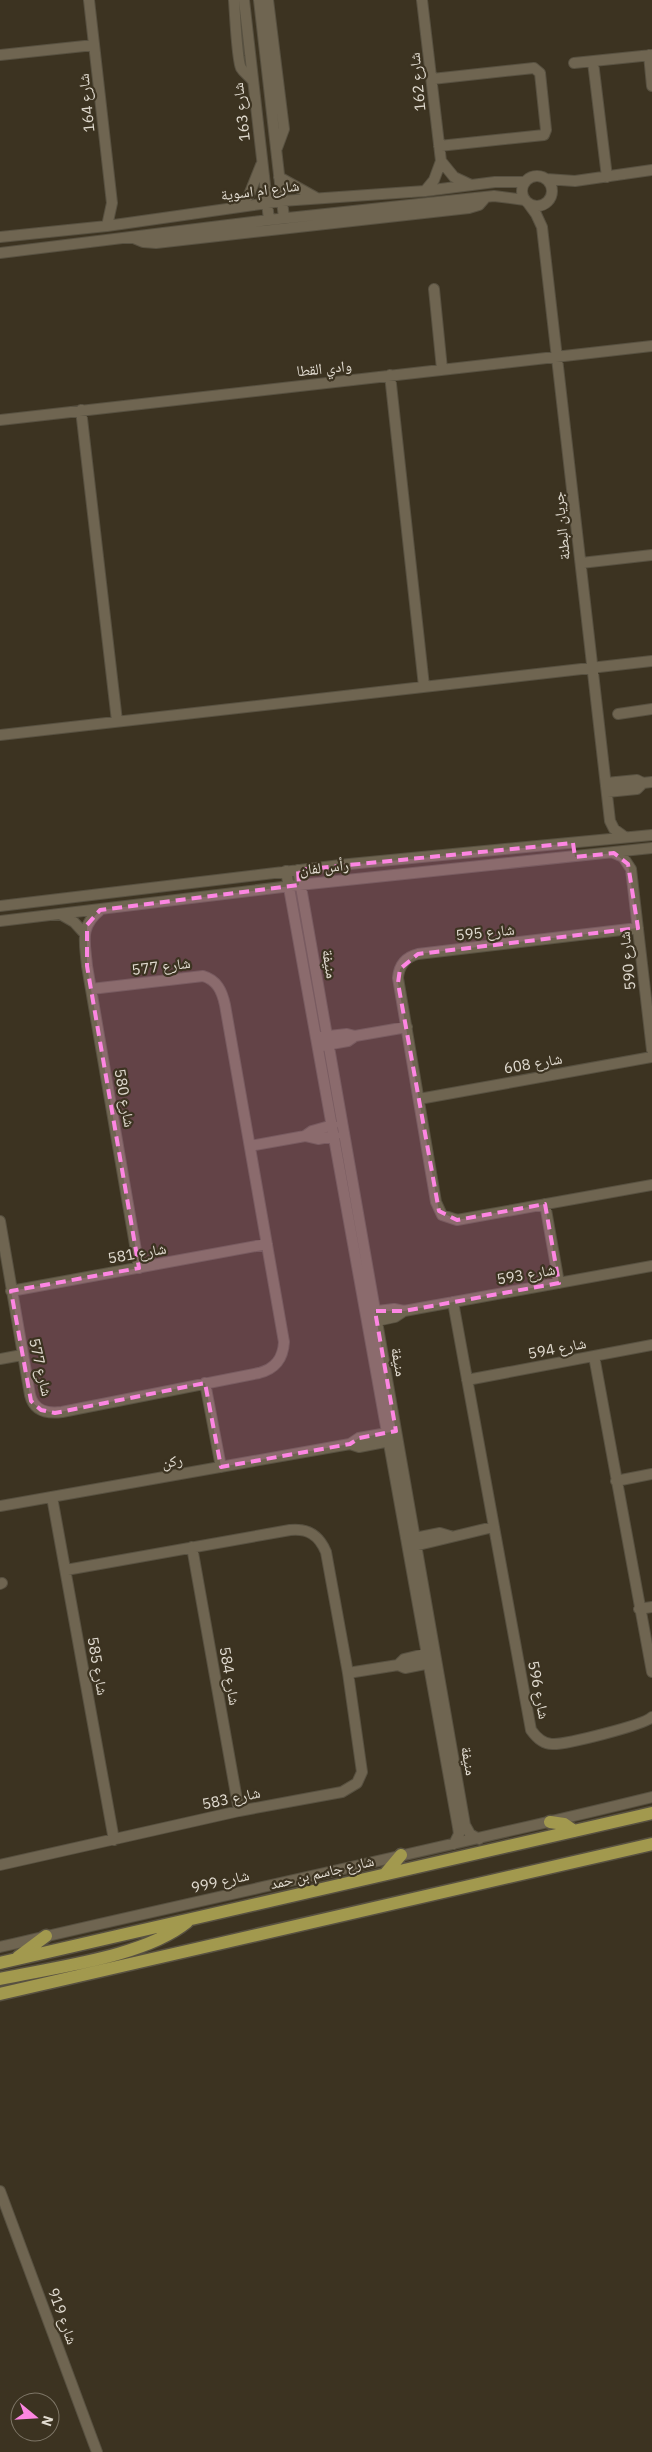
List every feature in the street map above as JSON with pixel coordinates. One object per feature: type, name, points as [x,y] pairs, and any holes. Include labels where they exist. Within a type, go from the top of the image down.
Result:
[{"type":"main road","name":"شارع جاسم بن حمد","points":[[6,1962],[652,1813]]},
{"type":"main road","points":[[550,1822],[564,1824],[574,1831]]},
{"type":"main road","points":[[0,1994],[652,1844]]},
{"type":"main road","points":[[385,1874],[401,1854]]},
{"type":"main road","points":[[0,1979],[125,1951],[159,1939],[177,1930],[191,1919]]},
{"type":"main road","points":[[6,1962],[46,1936]]},
{"type":"street","name":"شارع 164","points":[[89,0],[112,203],[107,226]]},
{"type":"street","points":[[234,0],[238,59],[243,71],[252,80]]},
{"type":"street","name":"شارع 163","points":[[244,0],[269,220]]},
{"type":"street","name":"شارع 163","points":[[259,0],[284,218]]},
{"type":"street","points":[[268,0],[284,129],[282,140],[277,149]]},
{"type":"street","name":"شارع 162","points":[[422,0],[441,161]]},
{"type":"street","points":[[0,55],[94,45]]},
{"type":"street","points":[[574,63],[651,55],[652,86]]},
{"type":"street","points":[[593,62],[607,177]]},
{"type":"street","points":[[432,79],[534,68],[540,72],[546,130],[544,135],[439,146]]},
{"type":"street","points":[[441,161],[454,177],[472,185]]},
{"type":"street","points":[[425,191],[434,180],[441,161]]},
{"type":"street","points":[[238,208],[249,195],[262,162]]},
{"type":"street","points":[[575,181],[537,206],[527,201],[522,191],[526,182],[533,177],[575,181],[652,170]]},
{"type":"street","points":[[279,177],[301,191],[319,198]]},
{"type":"street","points":[[546,179],[551,187],[550,198]]},
{"type":"street","name":"شارع ام اسوية","points":[[0,238],[130,223],[282,201],[425,191],[495,182],[526,182]]},
{"type":"street","name":"شارع ام اسوية","points":[[0,253],[284,218],[486,197],[510,196],[527,201]]},
{"type":"street","points":[[130,237],[143,242],[156,243],[469,208],[479,205],[486,197]]},
{"type":"street","name":"جريان البطنة","points":[[542,226],[550,198]]},
{"type":"street","name":"جريان البطنة","points":[[527,201],[542,226],[610,821]]},
{"type":"street","points":[[112,203],[119,214],[130,223]]},
{"type":"street","points":[[434,289],[442,369]]},
{"type":"street","name":"وادي القطا","points":[[0,420],[652,346]]},
{"type":"street","points":[[390,375],[424,686]]},
{"type":"street","points":[[81,410],[117,721]]},
{"type":"street","points":[[580,563],[652,555]]},
{"type":"street","points":[[0,735],[652,661]]},
{"type":"street","points":[[618,714],[652,710]]},
{"type":"street","points":[[606,787],[637,789],[648,782]]},
{"type":"street","points":[[610,821],[614,829],[624,837]]},
{"type":"street","points":[[601,839],[610,821]]},
{"type":"street","name":"رأس لفان","points":[[0,906],[286,871],[652,835]]},
{"type":"street","points":[[573,843],[575,857]]},
{"type":"street","points":[[631,869],[637,856],[650,848]]},
{"type":"street","name":"رأس لفان","points":[[0,921],[288,886],[650,848]]},
{"type":"street","points":[[614,853],[623,857],[631,869]]},
{"type":"street","name":"شارع 590","points":[[631,869],[652,1050]]},
{"type":"street","name":"منيفة","points":[[298,870],[299,885],[310,930],[333,1125],[372,1317]]},
{"type":"street","name":"منيفة","points":[[286,871],[322,1041],[431,1658],[458,1827],[458,1838],[454,1844]]},
{"type":"street","points":[[60,914],[74,922],[84,933],[89,922],[100,910]]},
{"type":"street","name":"شارع 595","points":[[638,928],[414,955],[402,964],[398,973],[436,1202],[442,1215],[456,1220],[652,1185]]},
{"type":"street","name":"شارع 580","points":[[84,933],[91,989],[139,1268]]},
{"type":"street","name":"شارع 577","points":[[0,1221],[22,1355],[35,1407],[48,1412],[62,1412],[266,1371],[272,1368],[282,1357],[284,1342],[268,1244],[222,992],[215,981],[203,976],[91,989]]},
{"type":"street","points":[[322,1041],[347,1034],[355,1036],[407,1027]]},
{"type":"street","name":"شارع 608","points":[[419,1098],[652,1056]]},
{"type":"street","points":[[304,1136],[312,1130],[333,1125]]},
{"type":"street","points":[[250,1146],[304,1136],[318,1139],[335,1136]]},
{"type":"street","points":[[546,1204],[559,1283]]},
{"type":"street","name":"شارع 581","points":[[11,1291],[268,1244]]},
{"type":"street","name":"شارع 593","points":[[372,1317],[394,1309],[404,1312],[652,1266]]},
{"type":"street","name":"شارع 596","points":[[453,1302],[493,1527],[530,1724],[534,1735],[544,1742],[556,1744],[640,1724],[652,1717]]},
{"type":"street","name":"شارع 594","points":[[467,1380],[652,1345]]},
{"type":"street","points":[[0,1359],[22,1355]]},
{"type":"street","points":[[594,1356],[652,1672]]},
{"type":"street","points":[[205,1383],[221,1467]]},
{"type":"street","name":"ركن","points":[[0,1506],[350,1444],[359,1438],[392,1436]]},
{"type":"street","points":[[616,1481],[652,1474]]},
{"type":"street","name":"شارع 585","points":[[52,1497],[114,1840]]},
{"type":"street","points":[[411,1543],[443,1533],[450,1536],[493,1527]]},
{"type":"street","name":"شارع 583","points":[[0,1865],[239,1811],[342,1792],[357,1783],[362,1766],[348,1673],[326,1552],[315,1534],[296,1529],[66,1570]]},
{"type":"street","name":"شارع 584","points":[[192,1547],[239,1811]]},
{"type":"street","points":[[639,1609],[652,1607]]},
{"type":"street","points":[[348,1673],[398,1665],[404,1659],[431,1658]]},
{"type":"street","name":"منيفة","points":[[431,1658],[465,1825],[470,1834],[479,1839]]},
{"type":"street","name":"شارع 999","points":[[0,1947],[401,1854],[479,1839],[652,1797]]},
{"type":"street","name":"شارع 919","points":[[0,2192],[97,2452]]},
{"type":"highlighted area","points":[[573,843],[575,857],[614,853],[628,864],[638,928],[418,954],[400,969],[398,983],[439,1211],[457,1220],[545,1204],[559,1283],[404,1311],[375,1311],[396,1431],[359,1438],[350,1444],[221,1467],[205,1383],[55,1413],[41,1410],[31,1401],[11,1291],[139,1268],[87,966],[87,925],[100,910],[299,885],[298,870],[349,864]]}]
